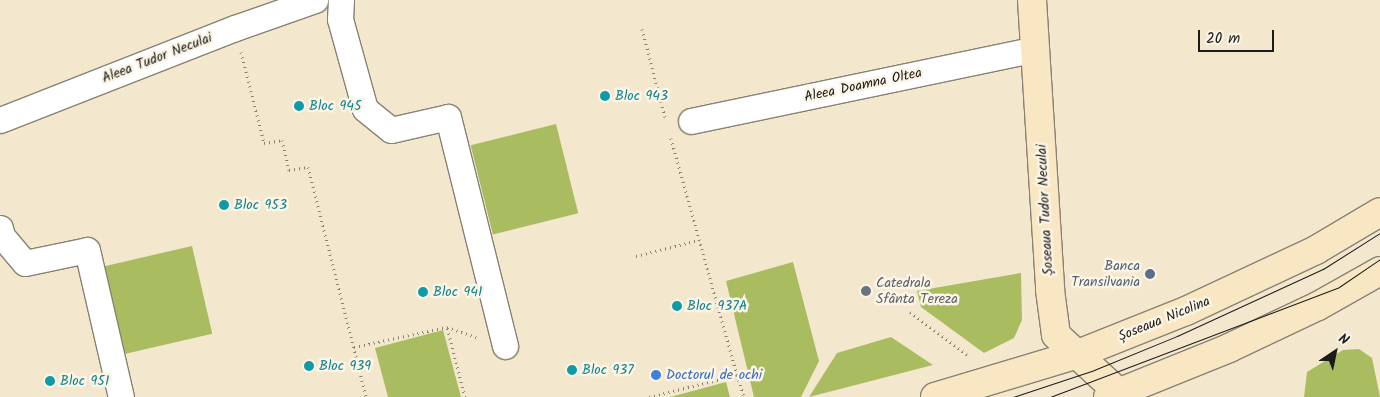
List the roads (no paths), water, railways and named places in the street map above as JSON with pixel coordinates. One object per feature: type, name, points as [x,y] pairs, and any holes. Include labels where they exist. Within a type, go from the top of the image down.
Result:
[{"type":"main road","name":"Șoseaua Tudor Neculai","points":[[1032,0],[1050,290],[1056,335],[1078,354],[1116,396]]},
{"type":"main road","name":"Șoseaua Nicolina","points":[[935,397],[1078,354],[1247,284],[1316,250],[1380,212]]},
{"type":"main road","points":[[1116,396],[1229,348],[1318,306],[1380,271]]},
{"type":"street","name":"Aleea Tudor Neculai","points":[[0,120],[235,28],[315,0]]},
{"type":"street","points":[[340,0],[340,19],[365,109],[392,130],[448,117],[505,346]]},
{"type":"street","name":"Aleea Doamna Oltea","points":[[691,121],[1035,49]]},
{"type":"street","points":[[0,228],[2,236],[25,264],[87,250],[121,397]]},
{"type":"tram line","points":[[1013,397],[1094,370],[1177,336],[1323,269],[1380,233]]},
{"type":"tram line","points":[[1050,397],[1339,287],[1380,259]]},
{"type":"place","name":"Bloc 943","points":[[605,96]]},
{"type":"place","name":"Bloc 945","points":[[299,106]]},
{"type":"place","name":"Bloc 953","points":[[224,205]]},
{"type":"place","name":"Banca Transilvania","points":[[1150,274]]},
{"type":"place","name":"Catedrala Sfânta Tereza","points":[[866,291]]},
{"type":"place","name":"Bloc 941","points":[[423,292]]},
{"type":"place","name":"Bloc 937A","points":[[677,306]]},
{"type":"place","name":"Bloc 939","points":[[309,366]]},
{"type":"place","name":"Bloc 937","points":[[572,370]]},
{"type":"place","name":"Doctorul de ochi","points":[[656,375]]},
{"type":"place","name":"Bloc 951","points":[[50,381]]}]
